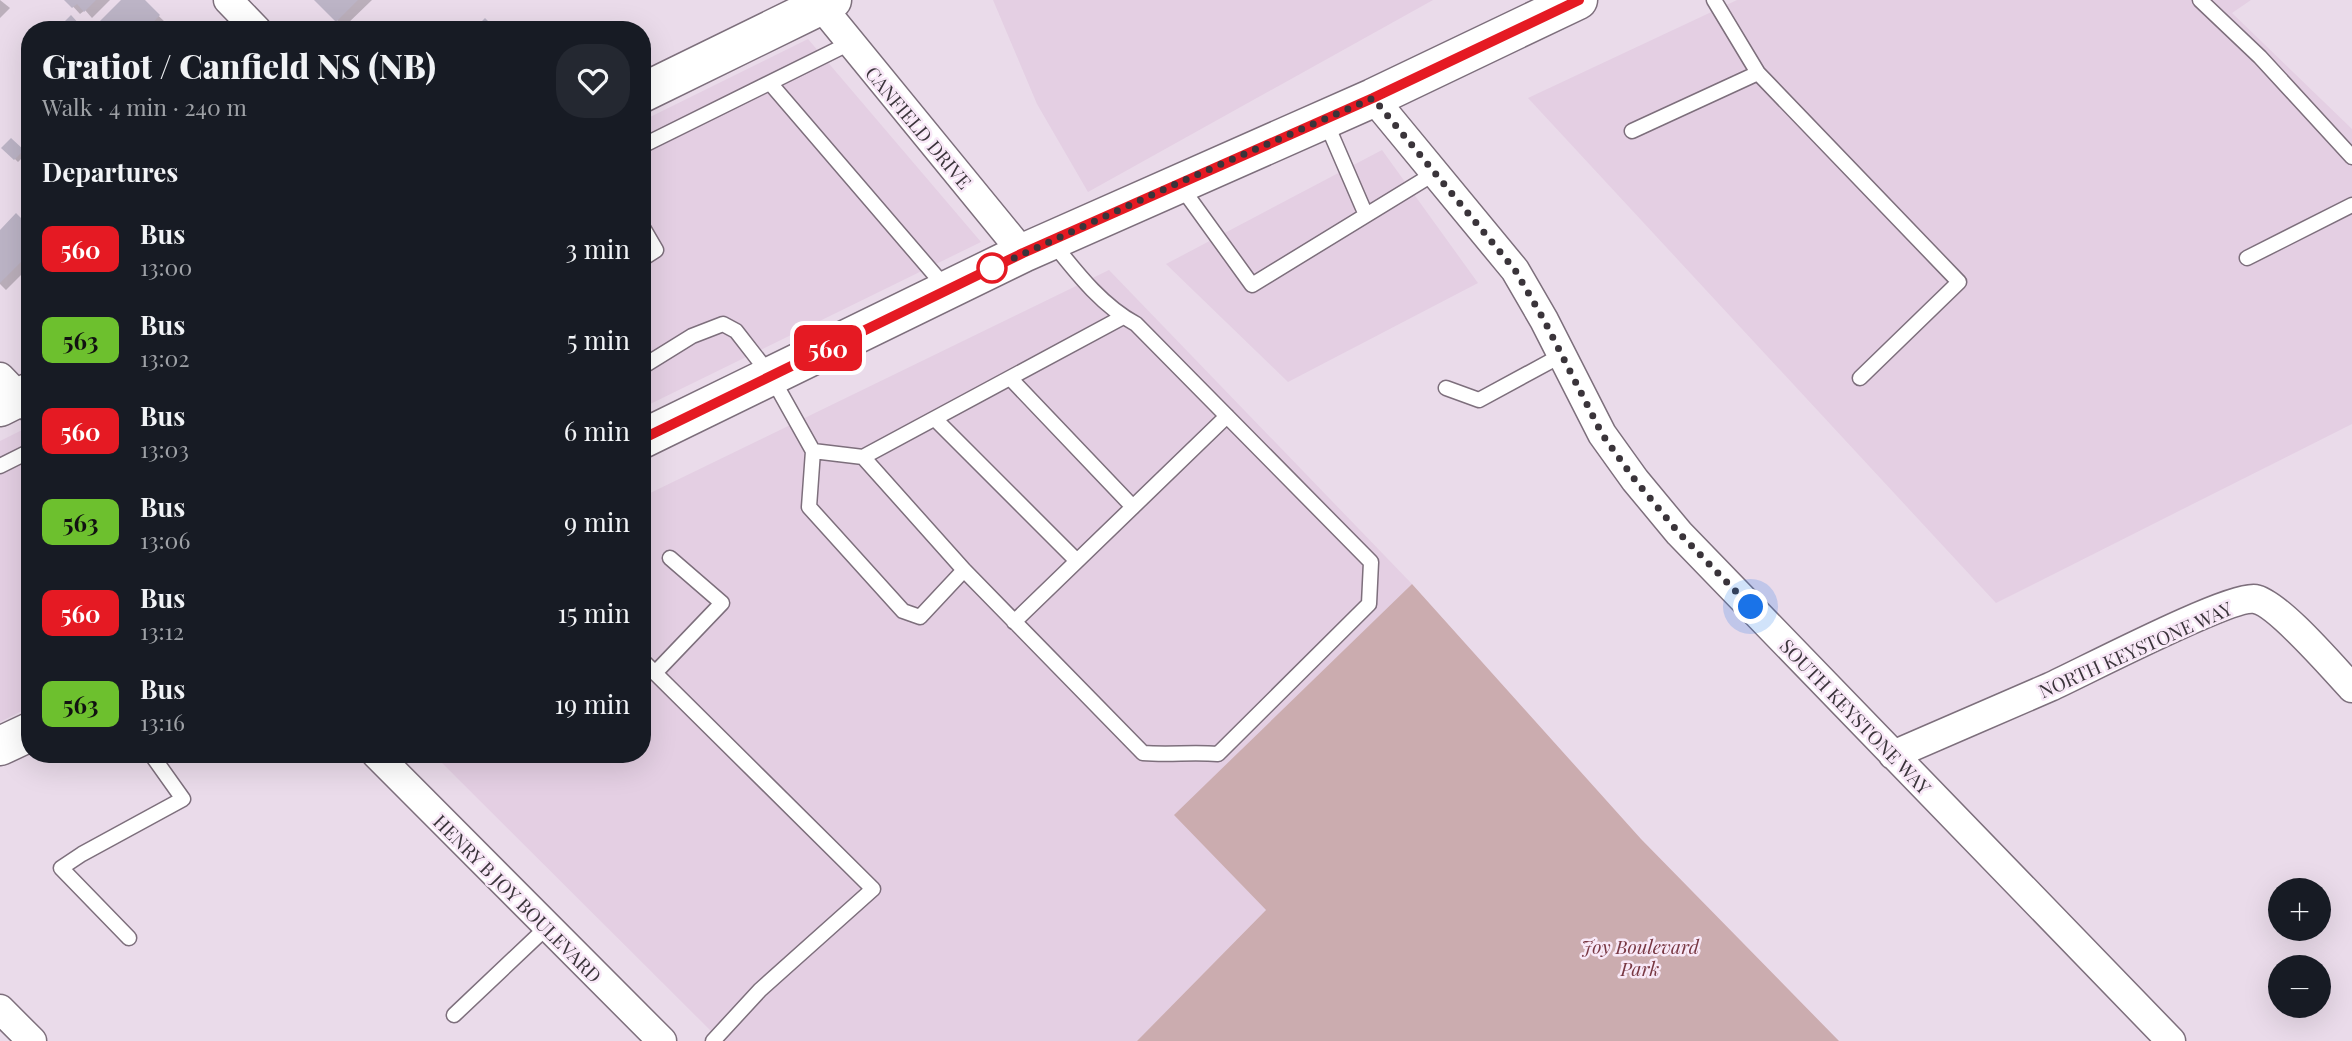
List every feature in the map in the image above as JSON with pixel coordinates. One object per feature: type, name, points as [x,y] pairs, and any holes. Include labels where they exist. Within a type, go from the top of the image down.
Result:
[{"type":"main road","points":[[651,431],[1037,247],[1373,98],[1532,9],[1578,0]]},
{"type":"main road","points":[[651,88],[822,2]]},
{"type":"main road","points":[[0,746],[21,736]]},
{"type":"street","points":[[228,0],[248,21]]},
{"type":"street","name":"CANFIELD DRIVE","points":[[822,2],[850,43],[1037,247]]},
{"type":"street","name":"SOUTH KEYSTONE WAY","points":[[1373,98],[1515,270],[1602,434],[1635,480],[1679,533],[2171,1041]]},
{"type":"street","name":"NORTH KEYSTONE WAY","points":[[1893,755],[2050,687],[2207,613],[2246,599],[2264,603],[2288,622],[2352,688]]},
{"type":"street","name":"HENRY B JOY BOULEVARD","points":[[385,763],[662,1041]]},
{"type":"street","points":[[0,1009],[32,1041]]},
{"type":"lane","points":[[1714,0],[1758,73],[1959,282],[1860,378]]},
{"type":"lane","points":[[2200,0],[2260,58],[2352,158]]},
{"type":"lane","points":[[651,142],[850,43]]},
{"type":"lane","points":[[1632,131],[1758,73]]},
{"type":"lane","points":[[770,83],[948,290]]},
{"type":"lane","points":[[1325,119],[1366,215]]},
{"type":"lane","points":[[1178,183],[1252,285],[1435,173]]},
{"type":"lane","points":[[2247,258],[2352,205]]},
{"type":"lane","points":[[863,457],[964,570],[1143,753],[1188,751],[1218,754],[1369,604],[1371,562],[1136,324],[1037,247]]},
{"type":"lane","points":[[813,451],[863,457],[1124,317]]},
{"type":"lane","points":[[651,361],[692,336],[723,324],[736,331],[771,376],[813,451],[809,507],[903,611],[920,617],[964,570]]},
{"type":"lane","points":[[1446,388],[1479,400],[1562,355]]},
{"type":"lane","points":[[1010,378],[1133,507]]},
{"type":"lane","points":[[1014,622],[1227,416]]},
{"type":"lane","points":[[935,419],[1077,561]]},
{"type":"lane","points":[[0,466],[21,456]]},
{"type":"lane","points":[[655,673],[722,603],[670,558]]},
{"type":"lane","points":[[651,669],[873,889],[760,990],[713,1041]]},
{"type":"lane","points":[[129,938],[61,868],[183,800],[157,763]]},
{"type":"lane","points":[[454,1015],[547,927]]},
{"type":"shaded area","points":[[993,0],[1433,0],[1088,192],[1037,104]]},
{"type":"shaded area","points":[[1737,0],[2251,0],[2232,13],[2352,129],[2352,424],[1996,603],[1528,98]]},
{"type":"shaded area","points":[[808,39],[981,242],[651,404],[651,117]]},
{"type":"shaded area","points":[[1382,150],[1478,283],[1288,382],[1166,264]]},
{"type":"shaded area","points":[[1109,270],[1412,584],[1175,815],[1266,910],[1137,1041],[721,1041],[442,763],[651,763],[651,493]]},
{"type":"shaded area","points":[[21,430],[21,712],[0,722],[0,441]]},
{"type":"green space","name":"Joy Boulevard Park","points":[[1412,584],[1641,839],[1839,1041],[1137,1041],[1266,910],[1174,815]]},
{"type":"building","points":[[64,0],[96,0],[84,12],[77,4],[72,8]]},
{"type":"building","points":[[121,0],[145,0],[160,15],[154,21],[100,21]]},
{"type":"building","points":[[314,0],[358,0],[337,21]]},
{"type":"building","points":[[71,15],[76,21],[65,21]]},
{"type":"building","points":[[11,138],[21,147],[21,153],[14,160],[1,148]]},
{"type":"building","points":[[16,213],[21,218],[21,262],[0,283],[0,230]]},
{"type":"bus line","name":"560","points":[[651,435],[1023,253],[1373,98],[1579,0]]},
{"type":"route","points":[[992,268],[986,271],[1373,98],[1515,270],[1544,320],[1602,434],[1635,480],[1679,533],[1751,607]]}]
